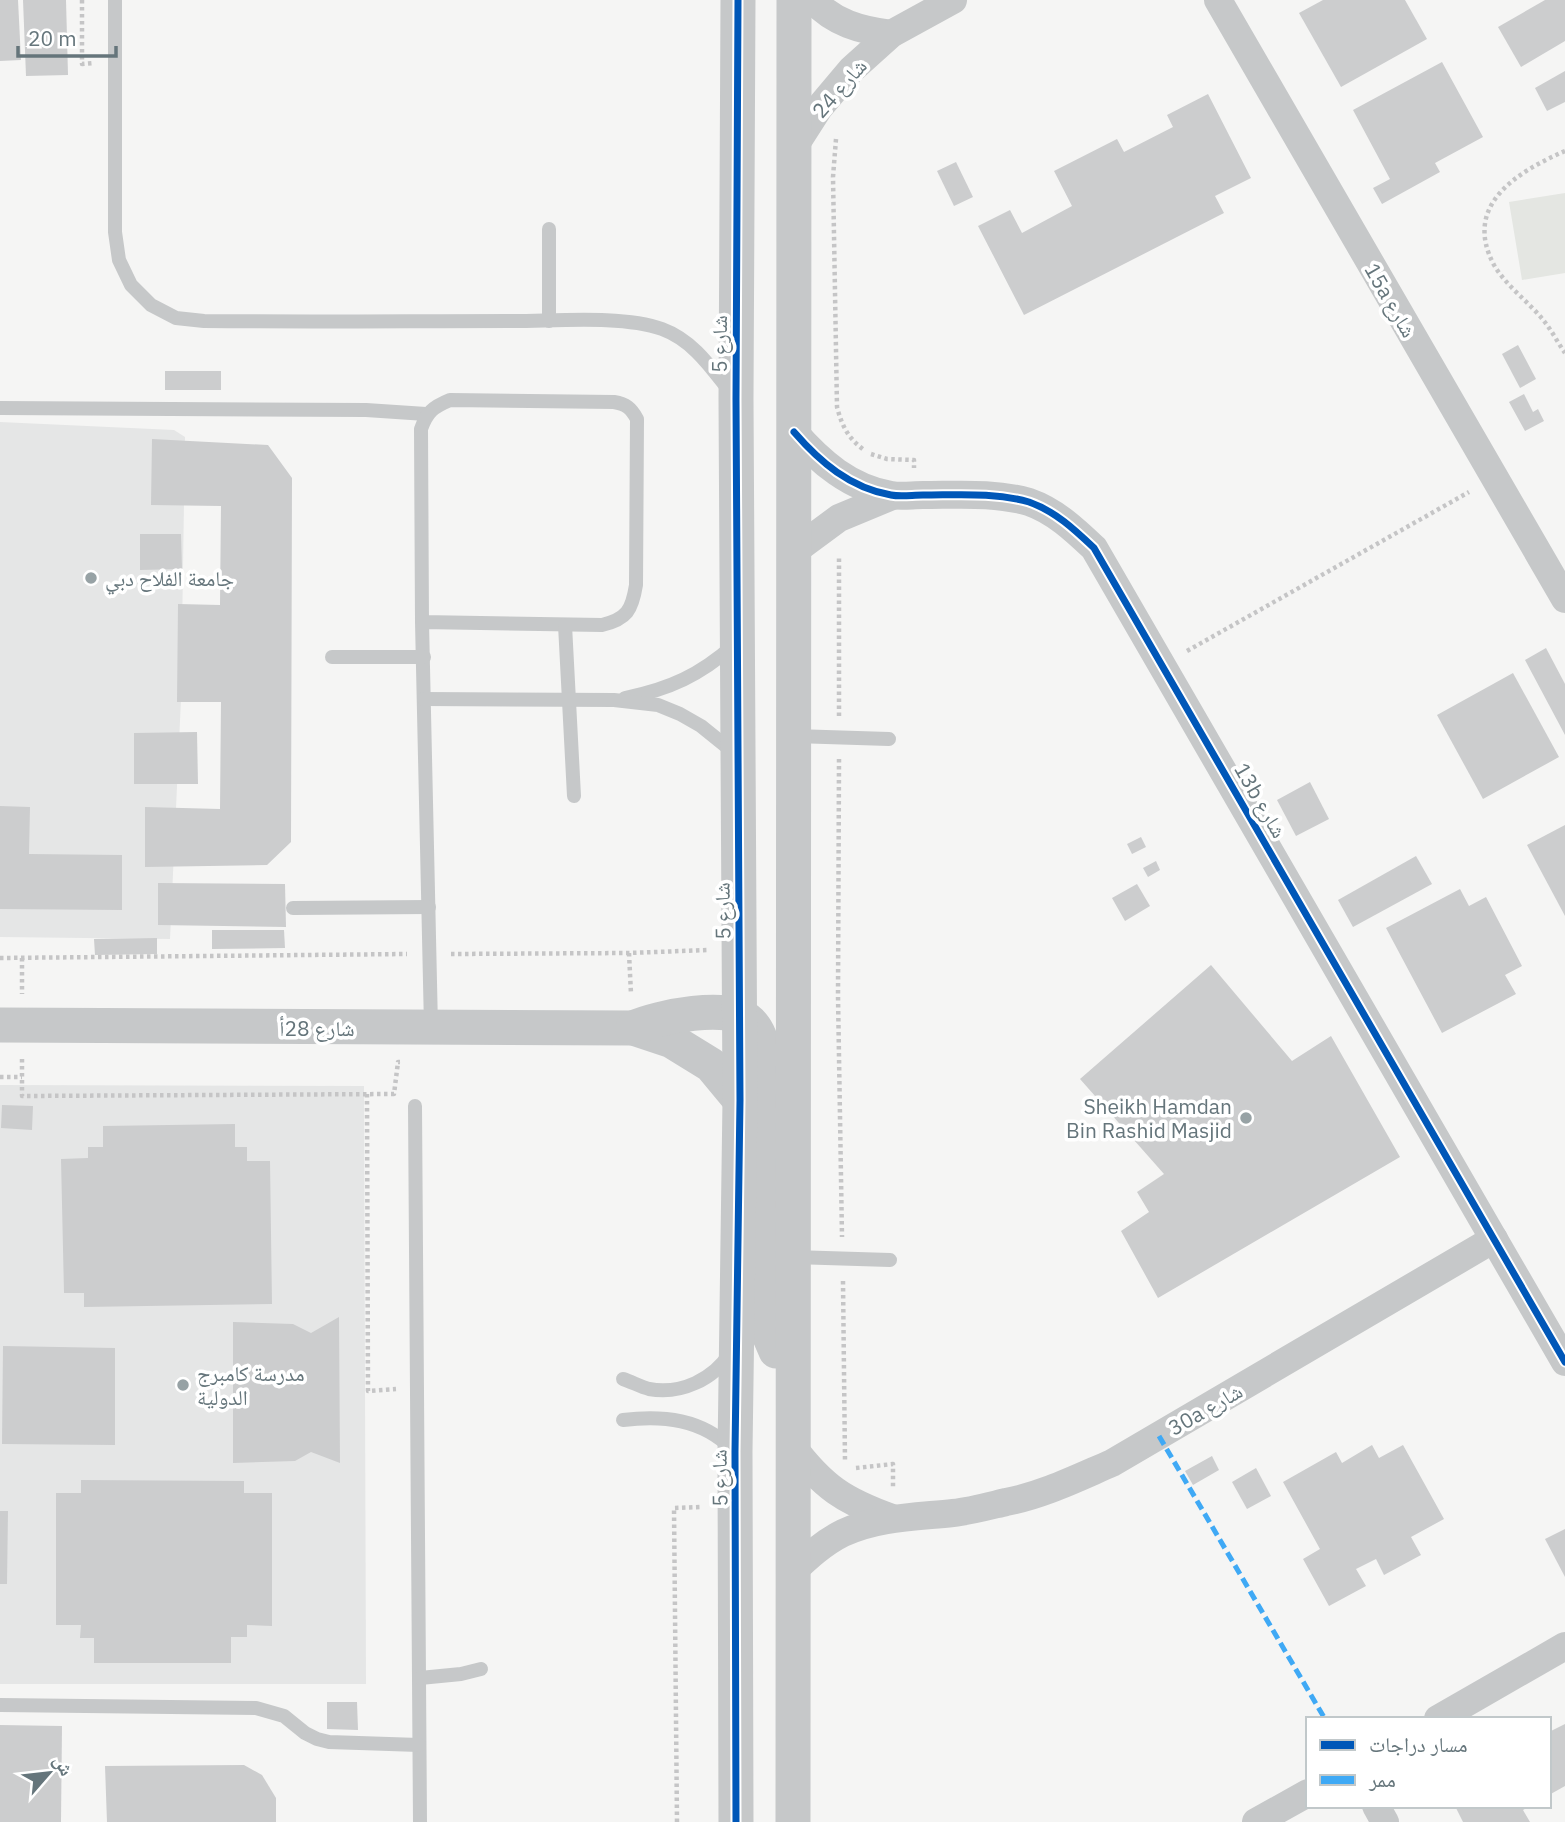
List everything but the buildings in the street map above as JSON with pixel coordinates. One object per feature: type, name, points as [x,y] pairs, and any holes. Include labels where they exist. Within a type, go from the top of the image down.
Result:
[{"type":"street","name":"شارع 5","points":[[736,1822],[735,1452],[740,1100],[736,399],[738,0]]},
{"type":"street","points":[[793,1822],[794,0]]},
{"type":"street","name":"شارع 24","points":[[813,0],[841,22],[868,32],[891,34]]},
{"type":"street","name":"شارع 24","points":[[794,147],[834,88],[891,34],[953,0]]},
{"type":"street","name":"15a شارع","points":[[1218,0],[1565,599]]},
{"type":"street","name":"13b شارع","points":[[794,432],[814,454],[837,473],[863,487],[892,496]]},
{"type":"street","name":"13b شارع","points":[[793,552],[839,518],[864,505],[892,496],[993,495],[1030,503],[1065,521],[1094,548],[1565,1362]]},
{"type":"street","name":"شارع 28أ","points":[[633,1028],[650,1020],[680,1014],[740,1016]]},
{"type":"street","points":[[740,1016],[750,1022],[759,1034],[764,1048],[770,1336],[775,1350],[793,1374]]},
{"type":"street","name":"شارع 28أ","points":[[11,1025],[633,1028],[672,1041],[711,1065],[740,1100]]},
{"type":"street","name":"30a شارع","points":[[792,1572],[816,1549],[843,1534],[892,1518],[957,1512],[1010,1502],[1062,1485],[1099,1468],[1171,1429],[1494,1239]]},
{"type":"street","name":"30a شارع","points":[[792,1446],[813,1473],[838,1495],[892,1518]]},
{"type":"street","points":[[1441,1717],[1565,1646]]},
{"type":"street","points":[[734,1695],[749,1719],[758,1745],[760,1822]]},
{"type":"street","points":[[1256,1822],[1306,1794]]},
{"type":"lane","points":[[116,0],[117,251],[131,285],[151,305],[176,318],[204,321],[549,321],[638,324],[663,330],[685,342],[705,358],[736,399]]},
{"type":"lane","points":[[549,229],[549,321]]},
{"type":"lane","points":[[422,622],[602,625],[617,621],[630,610],[636,585],[637,419],[632,410],[624,404],[614,402],[450,400],[437,405],[426,414],[422,429],[422,622],[431,1029]]},
{"type":"lane","points":[[0,408],[366,410],[426,414]]},
{"type":"lane","points":[[565,625],[574,796]]},
{"type":"lane","points":[[614,700],[656,692],[679,683],[701,671],[739,641]]},
{"type":"lane","points":[[332,657],[424,657]]},
{"type":"lane","points":[[424,699],[614,700],[658,705],[680,714],[721,740],[738,757]]},
{"type":"lane","points":[[794,736],[889,739]]},
{"type":"lane","points":[[293,908],[429,907]]},
{"type":"lane","points":[[415,1106],[420,1822]]},
{"type":"lane","points":[[793,1257],[890,1260]]},
{"type":"lane","points":[[623,1379],[650,1389],[677,1389],[703,1381],[723,1364],[736,1342]]},
{"type":"lane","points":[[623,1420],[648,1417],[697,1425],[720,1436],[735,1452]]},
{"type":"lane","points":[[420,1678],[481,1669]]},
{"type":"lane","points":[[0,1705],[256,1708],[284,1716],[317,1740],[419,1745]]},
{"type":"path","points":[[82,0],[82,64],[115,62]]},
{"type":"path","points":[[1565,151],[1537,163],[1509,183],[1488,206],[1483,237],[1494,266],[1545,322],[1565,353]]},
{"type":"path","points":[[1163,664],[1494,477]]},
{"type":"path","points":[[629,953],[633,1028]]},
{"type":"path","points":[[22,958],[11,1025],[22,1077],[22,1096],[394,1094],[398,1062],[412,1062]]},
{"type":"path","points":[[0,1077],[22,1077]]},
{"type":"path","points":[[367,1094],[368,1391],[417,1388]]},
{"type":"shaded area","points":[[1565,193],[1565,273],[1522,280],[1509,202]]},
{"type":"shaded area","name":"جامعة الفلاح دبي","points":[[0,422],[174,430],[185,437],[181,699],[170,939],[0,937]]},
{"type":"shaded area","name":"مدرسة كامبرج الدولية","points":[[0,1085],[364,1086],[366,1684],[0,1684]]},
{"type":"marked path","points":[[1159,1436],[1324,1717]]},
{"type":"cycle path","points":[[736,1822],[735,1452],[740,1100],[736,399],[738,0]]},
{"type":"cycle path","points":[[794,432],[814,454],[837,472],[876,492],[895,496],[976,495],[1029,502],[1056,516],[1094,548],[1565,1362]]},
{"type":"place","name":"جامعة الفلاح دبي","points":[[91,578]]},
{"type":"place","name":"Sheikh Hamdan Bin Rashid Masjid","points":[[1246,1118]]},
{"type":"place","name":"مدرسة كامبرج الدولية","points":[[183,1385]]}]
